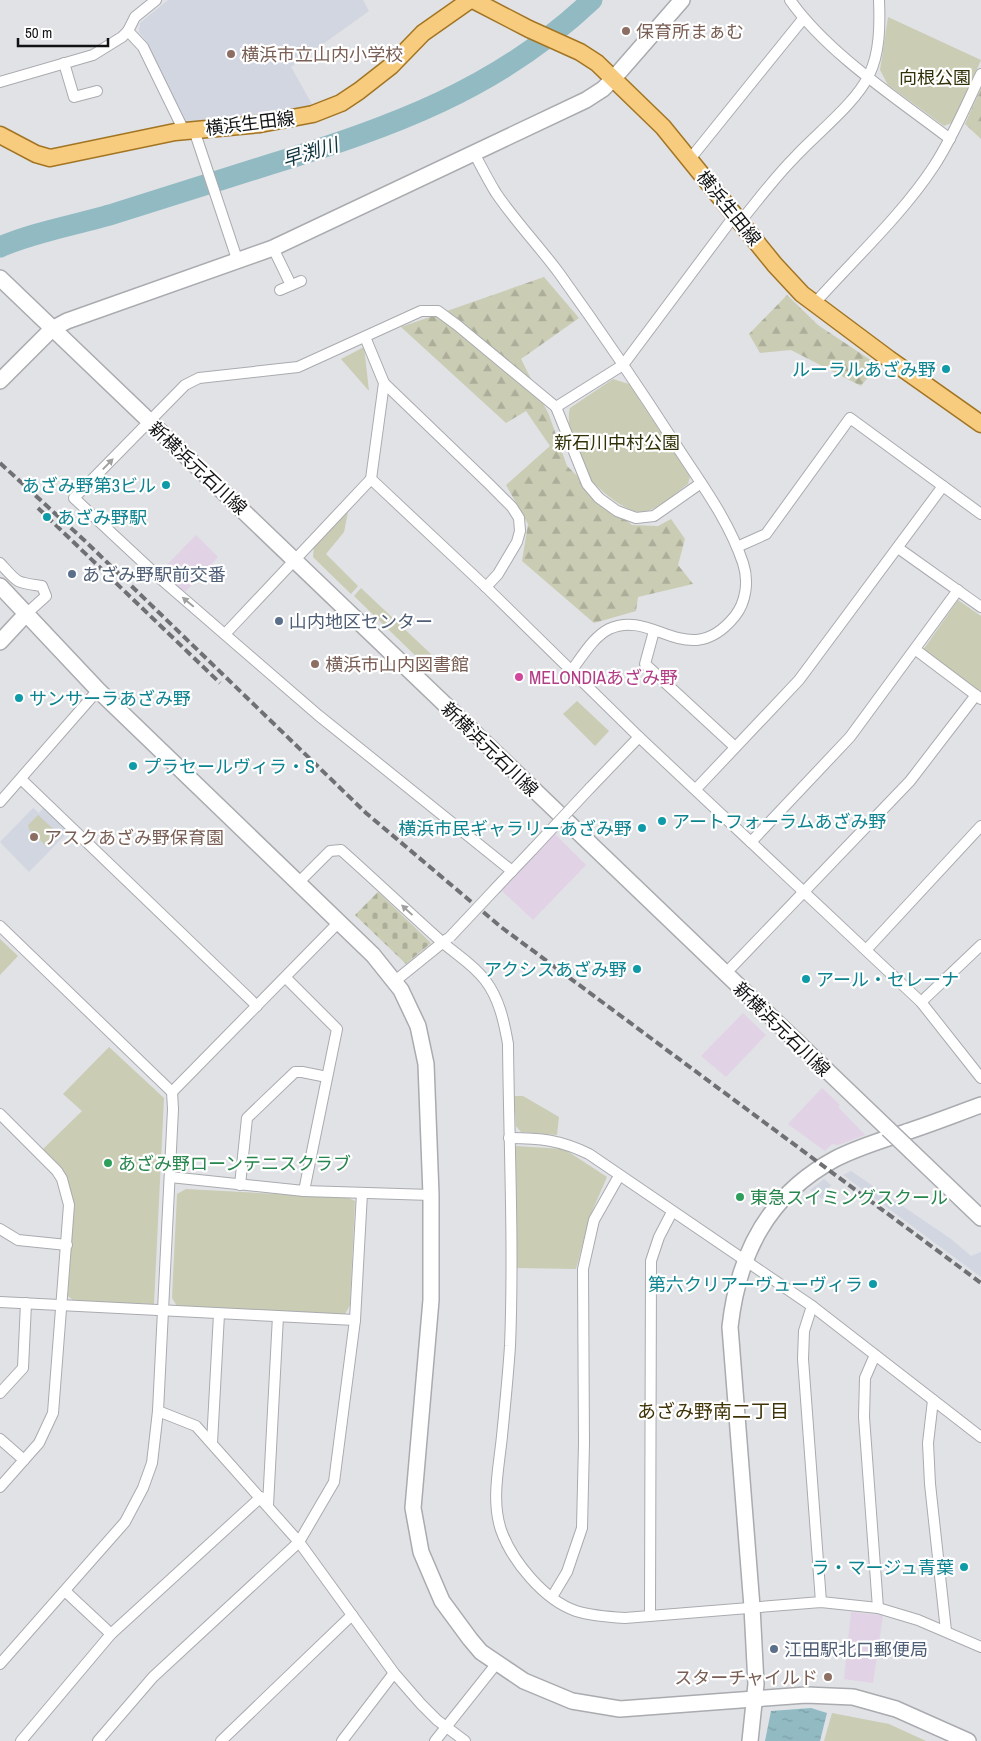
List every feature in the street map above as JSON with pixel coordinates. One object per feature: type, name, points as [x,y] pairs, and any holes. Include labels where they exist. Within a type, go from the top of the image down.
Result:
[{"type":"main road","name":"横浜生田線","points":[[0,135],[36,154],[50,158],[189,130],[290,120],[342,102],[391,66],[423,33],[471,0],[580,52],[614,78],[663,127],[784,275],[814,304],[981,424]]},
{"type":"street","points":[[0,82],[106,49],[128,31],[135,17],[156,0]]},
{"type":"street","points":[[0,381],[52,329],[79,316],[273,248],[586,100],[603,89],[614,78],[682,0]]},
{"type":"street","points":[[790,0],[803,19],[868,78],[950,139]]},
{"type":"street","points":[[556,407],[623,365],[738,218],[793,158],[840,113],[868,78],[873,66],[880,24],[879,0]]},
{"type":"street","points":[[690,159],[803,19]]},
{"type":"street","points":[[128,31],[143,47],[189,130],[208,174],[237,260]]},
{"type":"street","points":[[64,63],[74,97],[97,91]]},
{"type":"street","points":[[814,304],[904,204],[933,167],[950,139],[981,74]]},
{"type":"street","points":[[474,153],[500,198],[557,270],[718,508],[744,565],[746,590],[741,608],[733,618],[713,634],[694,641],[633,625],[610,629],[594,642],[571,671]]},
{"type":"street","points":[[273,248],[291,285]]},
{"type":"street","name":"新横浜元石川線","points":[[0,278],[981,1218]]},
{"type":"street","points":[[280,290],[301,281]]},
{"type":"street","points":[[512,871],[318,716],[162,580],[74,498],[185,385],[199,378],[298,367],[421,311],[438,311],[458,325],[556,407],[587,484],[599,498],[617,511],[636,518],[654,516],[701,483]]},
{"type":"street","points":[[365,337],[384,383],[488,482],[512,507],[519,518],[520,531],[517,542],[498,574],[486,587]]},
{"type":"street","points":[[225,634],[371,479],[384,383]]},
{"type":"street","points":[[736,547],[766,534],[850,418],[981,514]]},
{"type":"street","points":[[371,479],[486,587],[639,737],[921,1002],[981,1078]]},
{"type":"street","points":[[696,789],[815,661],[943,486]]},
{"type":"street","points":[[898,548],[981,607]]},
{"type":"street","points":[[0,563],[18,582],[23,585],[42,586],[46,591],[46,596],[0,642]]},
{"type":"street","points":[[0,586],[98,690],[372,955],[395,981],[418,1026],[426,1064],[432,1195],[431,1300],[413,1508],[421,1552],[442,1600],[481,1652],[538,1689],[572,1702],[588,1705],[620,1709],[755,1701],[806,1695],[853,1697],[896,1709],[968,1741]]},
{"type":"street","points":[[751,842],[850,737],[916,650],[958,590]]},
{"type":"street","points":[[654,631],[645,664],[735,748]]},
{"type":"street","points":[[726,974],[910,781],[978,697],[916,650]]},
{"type":"street","points":[[0,802],[98,690]]},
{"type":"street","points":[[395,981],[446,940],[639,737]]},
{"type":"street","points":[[21,779],[258,1006]]},
{"type":"street","points":[[866,949],[981,826]]},
{"type":"street","points":[[298,883],[330,851],[341,850],[446,940],[471,964],[486,980],[495,996],[505,1024],[508,1044],[512,1293],[508,1381],[496,1498],[501,1528],[516,1560],[536,1584],[574,1610],[601,1617],[821,1602],[878,1608],[946,1631],[981,1647]]},
{"type":"street","points":[[0,1664],[115,1534],[133,1508],[152,1463],[158,1411],[170,1177],[172,1092],[339,922]]},
{"type":"street","points":[[0,926],[172,1092]]},
{"type":"street","points":[[921,1002],[981,944]]},
{"type":"street","points":[[286,978],[337,1029],[304,1191]]},
{"type":"street","points":[[240,1185],[247,1118],[295,1072],[327,1078]]},
{"type":"street","points":[[750,1741],[755,1701],[752,1608],[730,1327],[733,1294],[744,1261],[756,1236],[773,1210],[798,1184],[819,1168],[852,1151],[981,1105]]},
{"type":"street","points":[[0,1114],[47,1160],[62,1179],[68,1205],[63,1306],[53,1413],[39,1443],[0,1487]]},
{"type":"street","points":[[509,1138],[538,1138],[565,1143],[589,1154],[812,1306],[981,1437]]},
{"type":"street","points":[[552,1596],[567,1572],[582,1528],[584,1443],[583,1269],[594,1220],[619,1176]]},
{"type":"street","points":[[170,1177],[304,1191],[432,1195]]},
{"type":"street","points":[[98,1741],[153,1677],[299,1542],[334,1482],[355,1320],[362,1193]]},
{"type":"street","points":[[650,1615],[651,1261],[658,1237],[672,1212]]},
{"type":"street","points":[[0,1229],[18,1240],[67,1245]]},
{"type":"street","points":[[0,1302],[355,1320]]},
{"type":"street","points":[[0,1393],[23,1368],[26,1303]]},
{"type":"street","points":[[812,1306],[804,1331],[803,1359],[821,1602]]},
{"type":"street","points":[[212,1443],[220,1314]]},
{"type":"street","points":[[21,1741],[111,1634],[264,1501],[278,1316]]},
{"type":"street","points":[[875,1355],[865,1378],[864,1416],[878,1608]]},
{"type":"street","points":[[934,1400],[928,1443],[930,1484],[946,1631]]},
{"type":"street","points":[[158,1411],[196,1426],[212,1443],[299,1542],[394,1672],[421,1704],[445,1727],[465,1741]]},
{"type":"street","points":[[0,1439],[24,1460]]},
{"type":"street","points":[[65,1591],[111,1634]]},
{"type":"street","points":[[221,1741],[352,1615]]},
{"type":"street","points":[[435,1741],[497,1663]]},
{"type":"street","points":[[342,1741],[394,1672]]},
{"type":"shaded area","name":"横浜市立山内小学校","points":[[168,0],[363,0],[369,11],[291,67],[313,106],[264,116],[185,122],[146,41],[139,32],[140,23]]},
{"type":"shaded area","points":[[196,535],[218,557],[185,592],[161,571]]},
{"type":"shaded area","name":"アスクあざみ野保育園","points":[[44,807],[69,831],[29,872],[0,842],[33,808],[39,813]]},
{"type":"shaded area","points":[[555,834],[586,865],[533,920],[502,891]]},
{"type":"shaded area","points":[[743,1013],[766,1035],[726,1077],[701,1056]]},
{"type":"shaded area","points":[[822,1088],[840,1105],[838,1107],[865,1135],[838,1145],[832,1144],[825,1151],[788,1124]]},
{"type":"shaded area","points":[[851,1171],[951,1239],[971,1256],[981,1252],[981,1277],[843,1175]]},
{"type":"shaded area","points":[[824,1179],[831,1185],[822,1199],[810,1190]]},
{"type":"shaded area","points":[[851,1612],[883,1615],[873,1683],[844,1679]]},
{"type":"green space","name":"向根公園","points":[[888,17],[981,60],[954,122],[944,126],[888,85],[880,70]]},
{"type":"green space","points":[[981,88],[981,139],[965,124]]},
{"type":"green space","points":[[544,277],[579,318],[521,359],[549,415],[567,466],[605,503],[632,525],[658,526],[671,519],[685,539],[678,565],[693,584],[638,597],[636,611],[594,623],[522,561],[528,524],[506,485],[550,446],[526,411],[506,423],[401,327]]},
{"type":"green space","points":[[787,295],[818,325],[878,365],[861,386],[791,350],[760,353],[749,334]]},
{"type":"green space","points":[[364,347],[369,391],[341,359]]},
{"type":"green space","name":"新石川中村公園","points":[[613,379],[629,384],[690,477],[688,484],[661,505],[648,511],[634,511],[607,495],[584,471],[574,451],[570,428],[570,408]]},
{"type":"green space","points":[[348,512],[344,532],[326,554],[358,586],[351,594],[313,557],[314,546]]},
{"type":"green space","points":[[361,588],[432,655],[423,663],[354,596]]},
{"type":"green space","points":[[958,600],[981,616],[981,694],[923,650]]},
{"type":"green space","points":[[577,701],[609,731],[595,746],[563,714]]},
{"type":"green space","points":[[38,815],[51,827],[61,832],[47,847],[29,829],[28,825]]},
{"type":"green space","points":[[378,892],[431,943],[406,964],[355,915]]},
{"type":"green space","points":[[0,939],[18,956],[0,975]]},
{"type":"green space","name":"あざみ野ローンテニスクラブ","points":[[109,1047],[164,1098],[154,1304],[74,1301],[68,1296],[72,1228],[65,1178],[43,1149],[82,1111],[63,1094]]},
{"type":"green space","points":[[514,1096],[523,1096],[559,1117],[557,1135],[521,1132],[516,1126]]},
{"type":"green space","points":[[516,1146],[564,1149],[607,1177],[590,1216],[576,1269],[517,1268]]},
{"type":"green space","name":"あざみ野ローンテニスクラブ","points":[[186,1189],[349,1198],[355,1201],[350,1305],[345,1314],[177,1306],[172,1298],[177,1194]]},
{"type":"green space","points":[[832,1713],[889,1724],[926,1741],[824,1741]]},
{"type":"water","points":[[811,1708],[827,1713],[820,1741],[765,1741],[771,1711]]},
{"type":"waterway","name":"早渕川","points":[[0,247],[14,241],[116,213],[313,151],[400,120],[480,82],[519,58],[556,31],[592,0]]},
{"type":"railway","points":[[0,463],[84,540],[366,813],[501,927],[981,1283]]},
{"type":"railway","points":[[38,508],[220,683]]},
{"type":"place","name":"保育所まぁむ","points":[[626,31]]},
{"type":"place","name":"横浜市立山内小学校","points":[[231,54]]},
{"type":"place","name":"ルーラルあざみ野","points":[[946,369]]},
{"type":"place","name":"あざみ野第3ビル","points":[[166,485]]},
{"type":"place","name":"あざみ野駅","points":[[47,517]]},
{"type":"place","name":"あざみ野駅前交番","points":[[72,574]]},
{"type":"place","name":"山内地区センター","points":[[279,621]]},
{"type":"place","name":"横浜市山内図書館","points":[[315,664]]},
{"type":"place","name":"MELONDIAあざみ野","points":[[519,677]]},
{"type":"place","name":"サンサーラあざみ野","points":[[19,698]]},
{"type":"place","name":"プラセールヴィラ・S","points":[[133,766]]},
{"type":"place","name":"アートフォーラムあざみ野","points":[[662,821]]},
{"type":"place","name":"横浜市民ギャラリーあざみ野","points":[[642,828]]},
{"type":"place","name":"アスクあざみ野保育園","points":[[34,837]]},
{"type":"place","name":"アクシスあざみ野","points":[[637,969]]},
{"type":"place","name":"アール・セレーナ","points":[[806,979]]},
{"type":"place","name":"あざみ野ローンテニスクラブ","points":[[108,1163]]},
{"type":"place","name":"東急スイミングスクール","points":[[740,1197]]},
{"type":"place","name":"第六クリアーヴューヴィラ","points":[[873,1284]]},
{"type":"place","name":"ラ・マージュ青葉","points":[[964,1567]]},
{"type":"place","name":"江田駅北口郵便局","points":[[774,1649]]},
{"type":"place","name":"スターチャイルド","points":[[828,1677]]},
{"type":"district","name":"あざみ野南二丁目","points":[[713,1411]]}]
